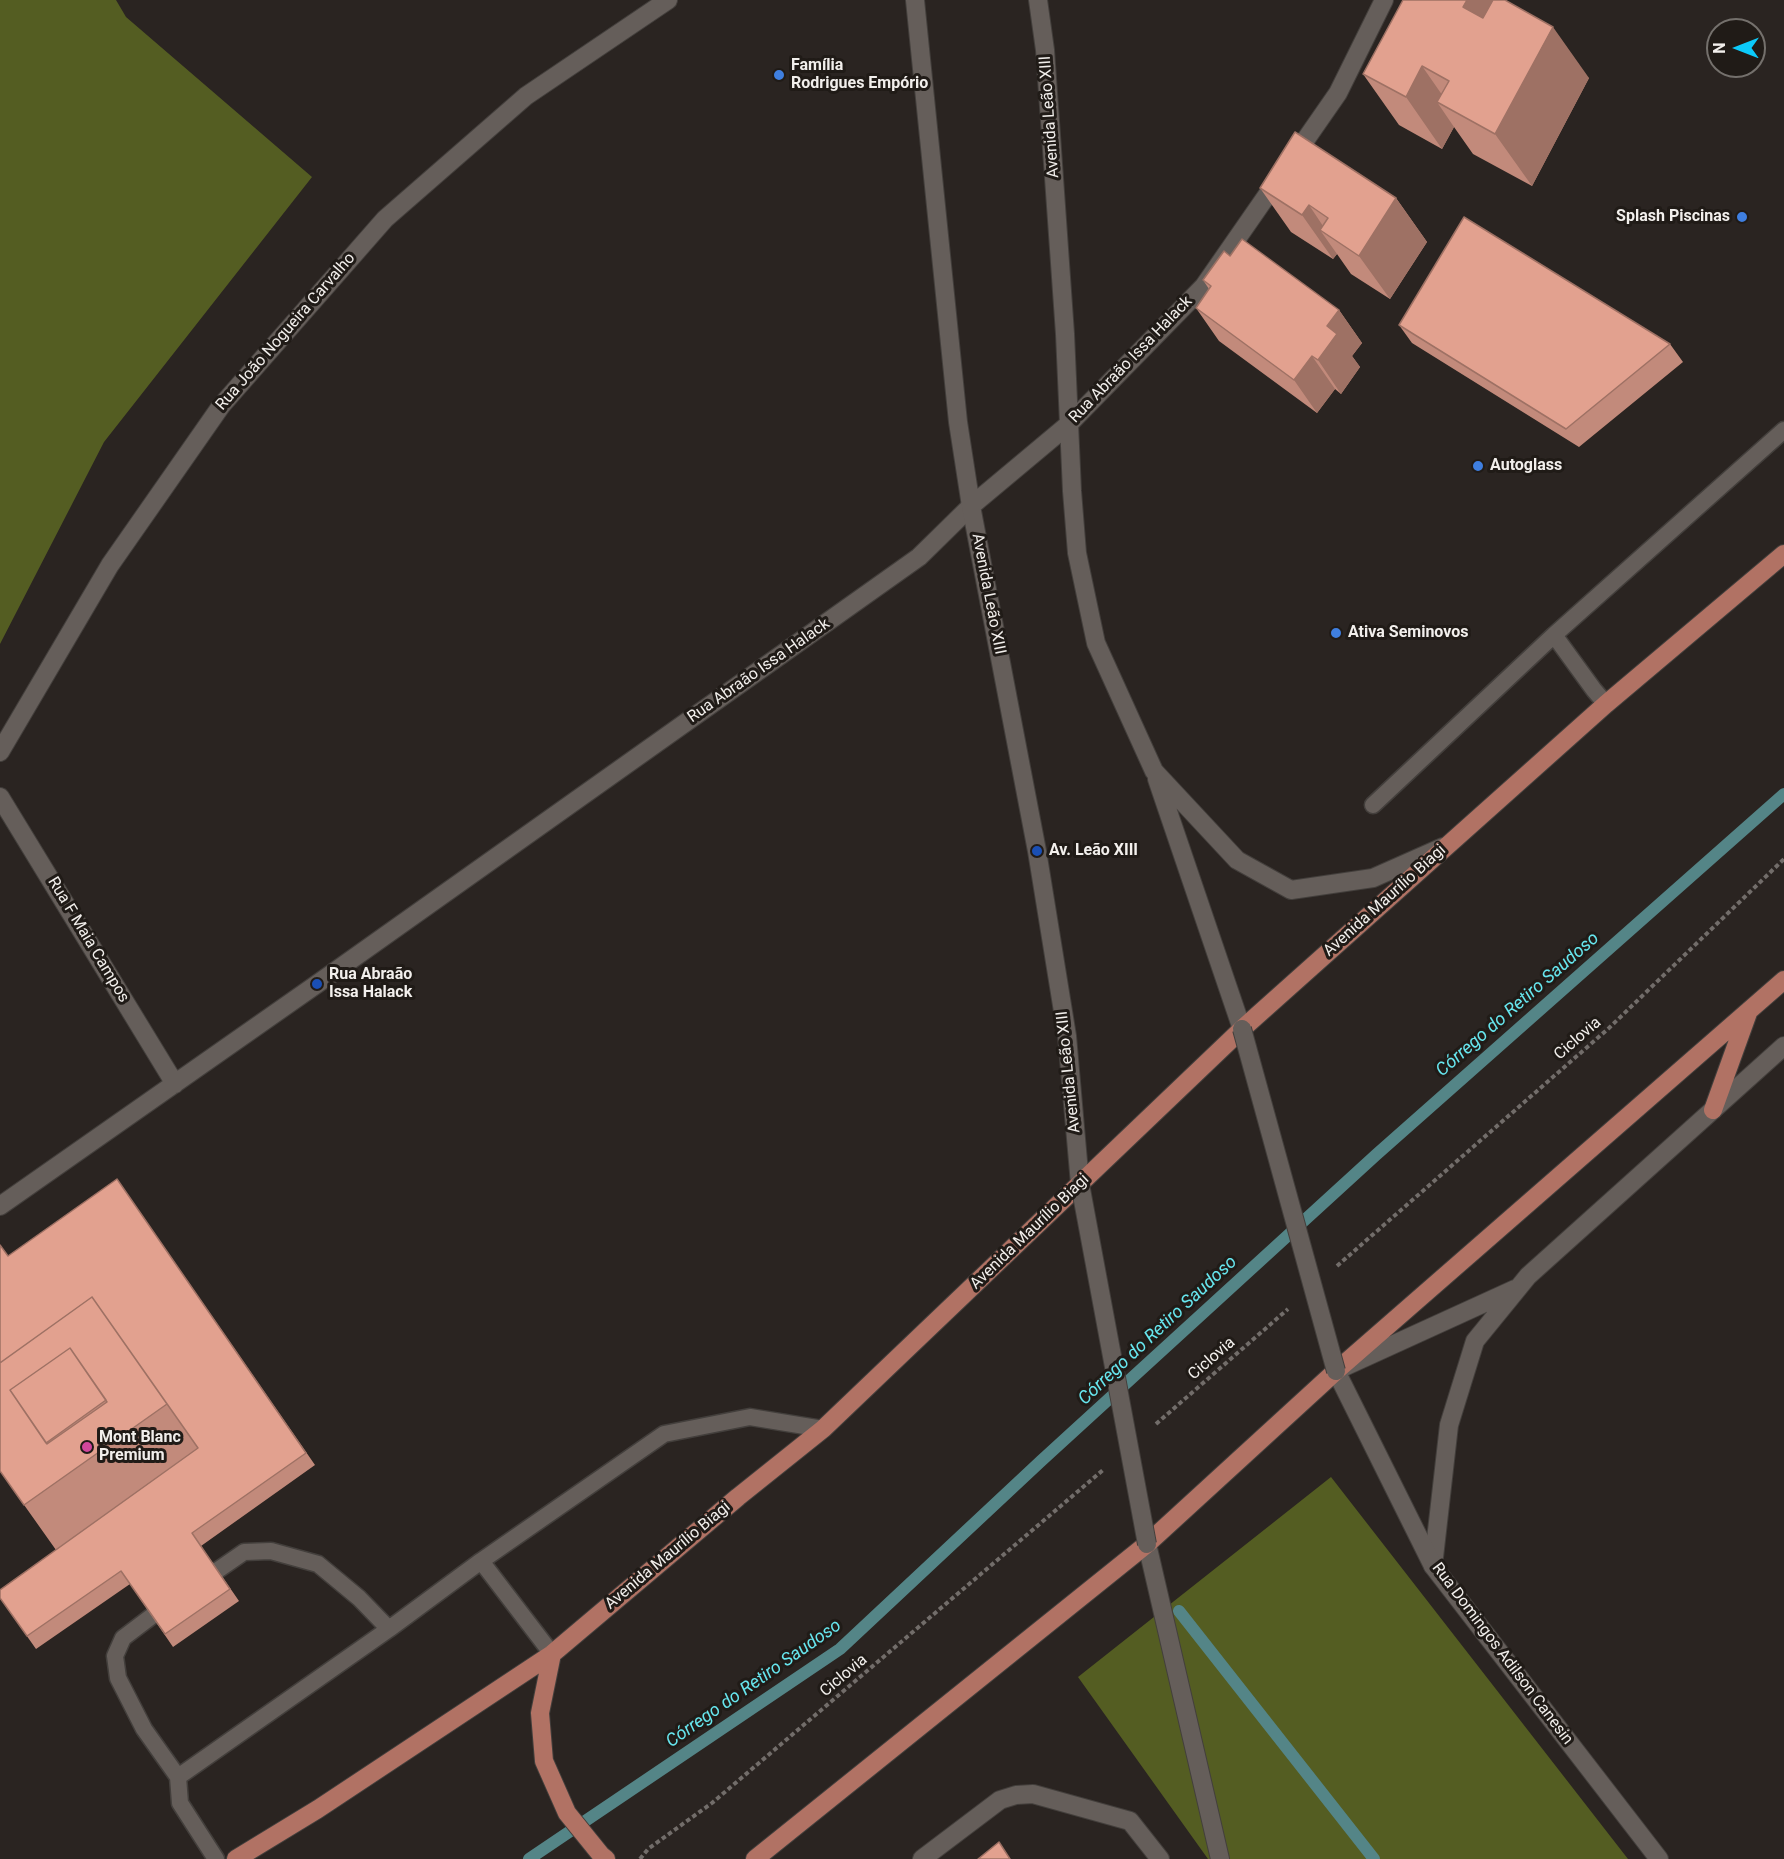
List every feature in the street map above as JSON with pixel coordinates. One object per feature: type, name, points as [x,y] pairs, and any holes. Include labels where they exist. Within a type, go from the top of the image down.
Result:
[{"type":"main road","name":"Rua João Nogueira Carvalho","points":[[0,752],[110,565],[221,405],[385,219],[526,96],[668,0]]},
{"type":"main road","name":"Avenida Leão XIII","points":[[915,0],[958,422],[971,506],[1037,851],[1067,1036],[1080,1184],[1148,1544],[1220,1859]]},
{"type":"main road","name":"Avenida Leão XIII","points":[[1038,0],[1045,50],[1062,287],[1077,553],[1096,643],[1154,771],[1237,860],[1291,890],[1373,878],[1448,844]]},
{"type":"main road","name":"Rua Abraão Issa Halack","points":[[0,1206],[919,557],[971,506],[1069,424],[1204,286],[1338,93],[1383,0]]},
{"type":"main road","name":"Avenida Maurílio Biagi","points":[[236,1859],[318,1809],[552,1654],[738,1497],[823,1430],[1242,1029],[1606,704],[1784,554]]},
{"type":"main road","name":"Rua Domingos Adilson Canesin","points":[[1154,771],[1242,1029],[1336,1371],[1433,1566],[1659,1859]]},
{"type":"main road","name":"Rua F Maia Campos","points":[[0,797],[175,1084]]},
{"type":"main road","points":[[755,1859],[1148,1544],[1336,1371],[1784,980]]},
{"type":"main road","points":[[1713,1110],[1749,1012]]},
{"type":"main road","points":[[1433,1566],[1449,1425],[1475,1341],[1528,1276],[1784,1046]]},
{"type":"main road","points":[[1336,1371],[1520,1287]]},
{"type":"main road","points":[[552,1654],[540,1713],[544,1761],[567,1813],[604,1857]]},
{"type":"main road","points":[[922,1859],[1000,1800],[1016,1795],[1033,1794],[1130,1821],[1160,1859]]},
{"type":"lane","points":[[1373,805],[1554,635],[1784,430]]},
{"type":"lane","points":[[1554,635],[1606,704]]},
{"type":"lane","points":[[178,1777],[664,1434],[750,1417],[823,1430]]},
{"type":"lane","points":[[218,1570],[244,1552],[271,1551],[318,1564],[359,1598],[389,1629]]},
{"type":"lane","points":[[481,1561],[552,1654]]},
{"type":"lane","points":[[152,1616],[123,1638],[115,1656],[118,1678],[144,1729],[178,1777],[180,1803],[216,1859]]},
{"type":"path","name":"Ciclovia","points":[[1335,1268],[1609,1028],[1784,859]]},
{"type":"path","name":"Ciclovia","points":[[1150,1429],[1291,1307]]},
{"type":"path","name":"Ciclovia","points":[[640,1859],[648,1849],[722,1795],[1107,1467]]},
{"type":"green space","points":[[0,0],[116,0],[126,17],[312,177],[104,442],[0,644]]},
{"type":"green space","points":[[1331,1477],[1628,1859],[1208,1859],[1078,1677]]},
{"type":"building","points":[[1403,0],[1467,0],[1463,7],[1483,18],[1493,0],[1505,0],[1553,27],[1495,134],[1437,102],[1449,81],[1422,66],[1406,97],[1363,74]]},
{"type":"building","points":[[1295,132],[1396,198],[1359,256],[1320,230],[1328,218],[1309,205],[1302,215],[1260,188]]},
{"type":"building","points":[[1464,217],[1670,344],[1566,429],[1399,325]]},
{"type":"building","points":[[1242,239],[1339,310],[1327,326],[1337,334],[1318,360],[1312,356],[1294,380],[1196,308],[1211,286],[1203,280],[1224,251],[1230,256]]},
{"type":"building","points":[[117,1179],[306,1453],[192,1533],[230,1589],[165,1634],[121,1571],[27,1636],[0,1598],[0,1590],[198,1448],[92,1297],[0,1363],[0,1245],[8,1256]]},
{"type":"building","points":[[92,1297],[167,1404],[24,1505],[0,1471],[0,1363]],"holes":[[[70,1348],[107,1402],[47,1444],[10,1390]]]},
{"type":"building","points":[[70,1348],[106,1400],[46,1443],[10,1390]]},
{"type":"building","points":[[999,1842],[1010,1859],[978,1859]]},
{"type":"waterway","name":"Córrego do Retiro Saudoso","points":[[529,1859],[840,1649],[1041,1461],[1377,1154],[1784,794]]},
{"type":"waterway","points":[[1179,1611],[1374,1859]]},
{"type":"place","name":"Família Rodrigues Empório","points":[[779,75]]},
{"type":"place","name":"Splash Piscinas","points":[[1742,217]]},
{"type":"place","name":"Autoglass","points":[[1478,466]]},
{"type":"place","name":"Ativa Seminovos","points":[[1336,633]]},
{"type":"place","name":"Av. Leão XIII","points":[[1037,851]]},
{"type":"place","name":"Rua Abraão Issa Halack","points":[[317,984]]},
{"type":"place","name":"Mont Blanc Premium","points":[[87,1447]]}]
